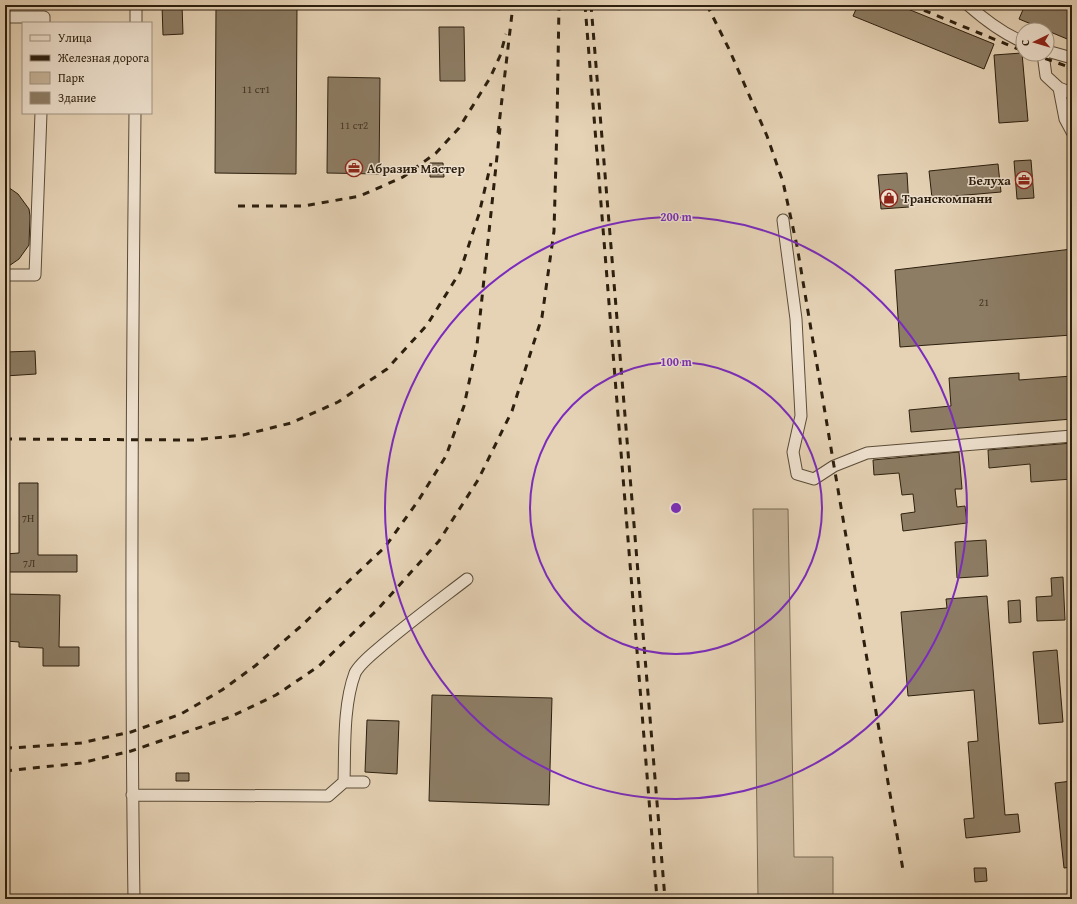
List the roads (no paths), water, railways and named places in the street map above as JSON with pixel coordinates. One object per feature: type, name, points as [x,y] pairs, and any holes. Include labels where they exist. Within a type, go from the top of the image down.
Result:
[{"type":"street","points":[[136,5],[136,22]]},
{"type":"street","points":[[968,5],[986,21],[1015,39]]},
{"type":"street","points":[[5,17],[44,17],[44,22]]},
{"type":"street","points":[[1055,53],[1072,58]]},
{"type":"street","points":[[1044,62],[1046,76],[1059,88],[1072,93]]},
{"type":"street","points":[[1059,88],[1065,119],[1072,132]]},
{"type":"street","points":[[5,275],[35,275],[41,114]]},
{"type":"street","points":[[134,899],[132,795],[132,336],[135,114]]},
{"type":"street","points":[[783,220],[797,334],[801,416],[793,452],[797,474],[814,479],[834,466],[867,453],[1072,436]]},
{"type":"street","points":[[344,782],[347,719],[350,694],[356,672],[371,655],[404,626],[467,580]]},
{"type":"street","points":[[132,795],[328,796],[344,782],[364,782]]},
{"type":"railway","points":[[498,133],[513,5]]},
{"type":"railway","points":[[5,771],[81,763],[131,751],[230,717],[276,695],[319,666],[378,609],[439,541],[478,480],[512,411],[542,317],[554,231],[559,5]]},
{"type":"railway","points":[[585,5],[657,899]]},
{"type":"railway","points":[[591,5],[665,899]]},
{"type":"railway","points":[[707,5],[729,49],[767,136],[783,182],[797,246],[903,870]]},
{"type":"railway","points":[[911,5],[1015,48]]},
{"type":"railway","points":[[238,206],[304,206],[360,196],[403,177],[436,153],[459,128],[490,78],[500,56],[506,34]]},
{"type":"railway","points":[[1055,62],[1072,68]]},
{"type":"railway","points":[[5,747],[12,748],[81,743],[131,732],[181,714],[222,690],[255,666],[300,627],[385,547],[418,501],[446,456],[464,406],[477,345],[500,128]]},
{"type":"railway","points":[[5,439],[194,440],[243,435],[291,423],[338,402],[387,369],[427,325],[460,272],[479,214],[491,163]]},
{"type":"place","name":"Абразив Мастер","points":[[354,168]]},
{"type":"place","name":"Белуха","points":[[1024,180]]},
{"type":"place","name":"Транскомпани","points":[[889,198]]}]
